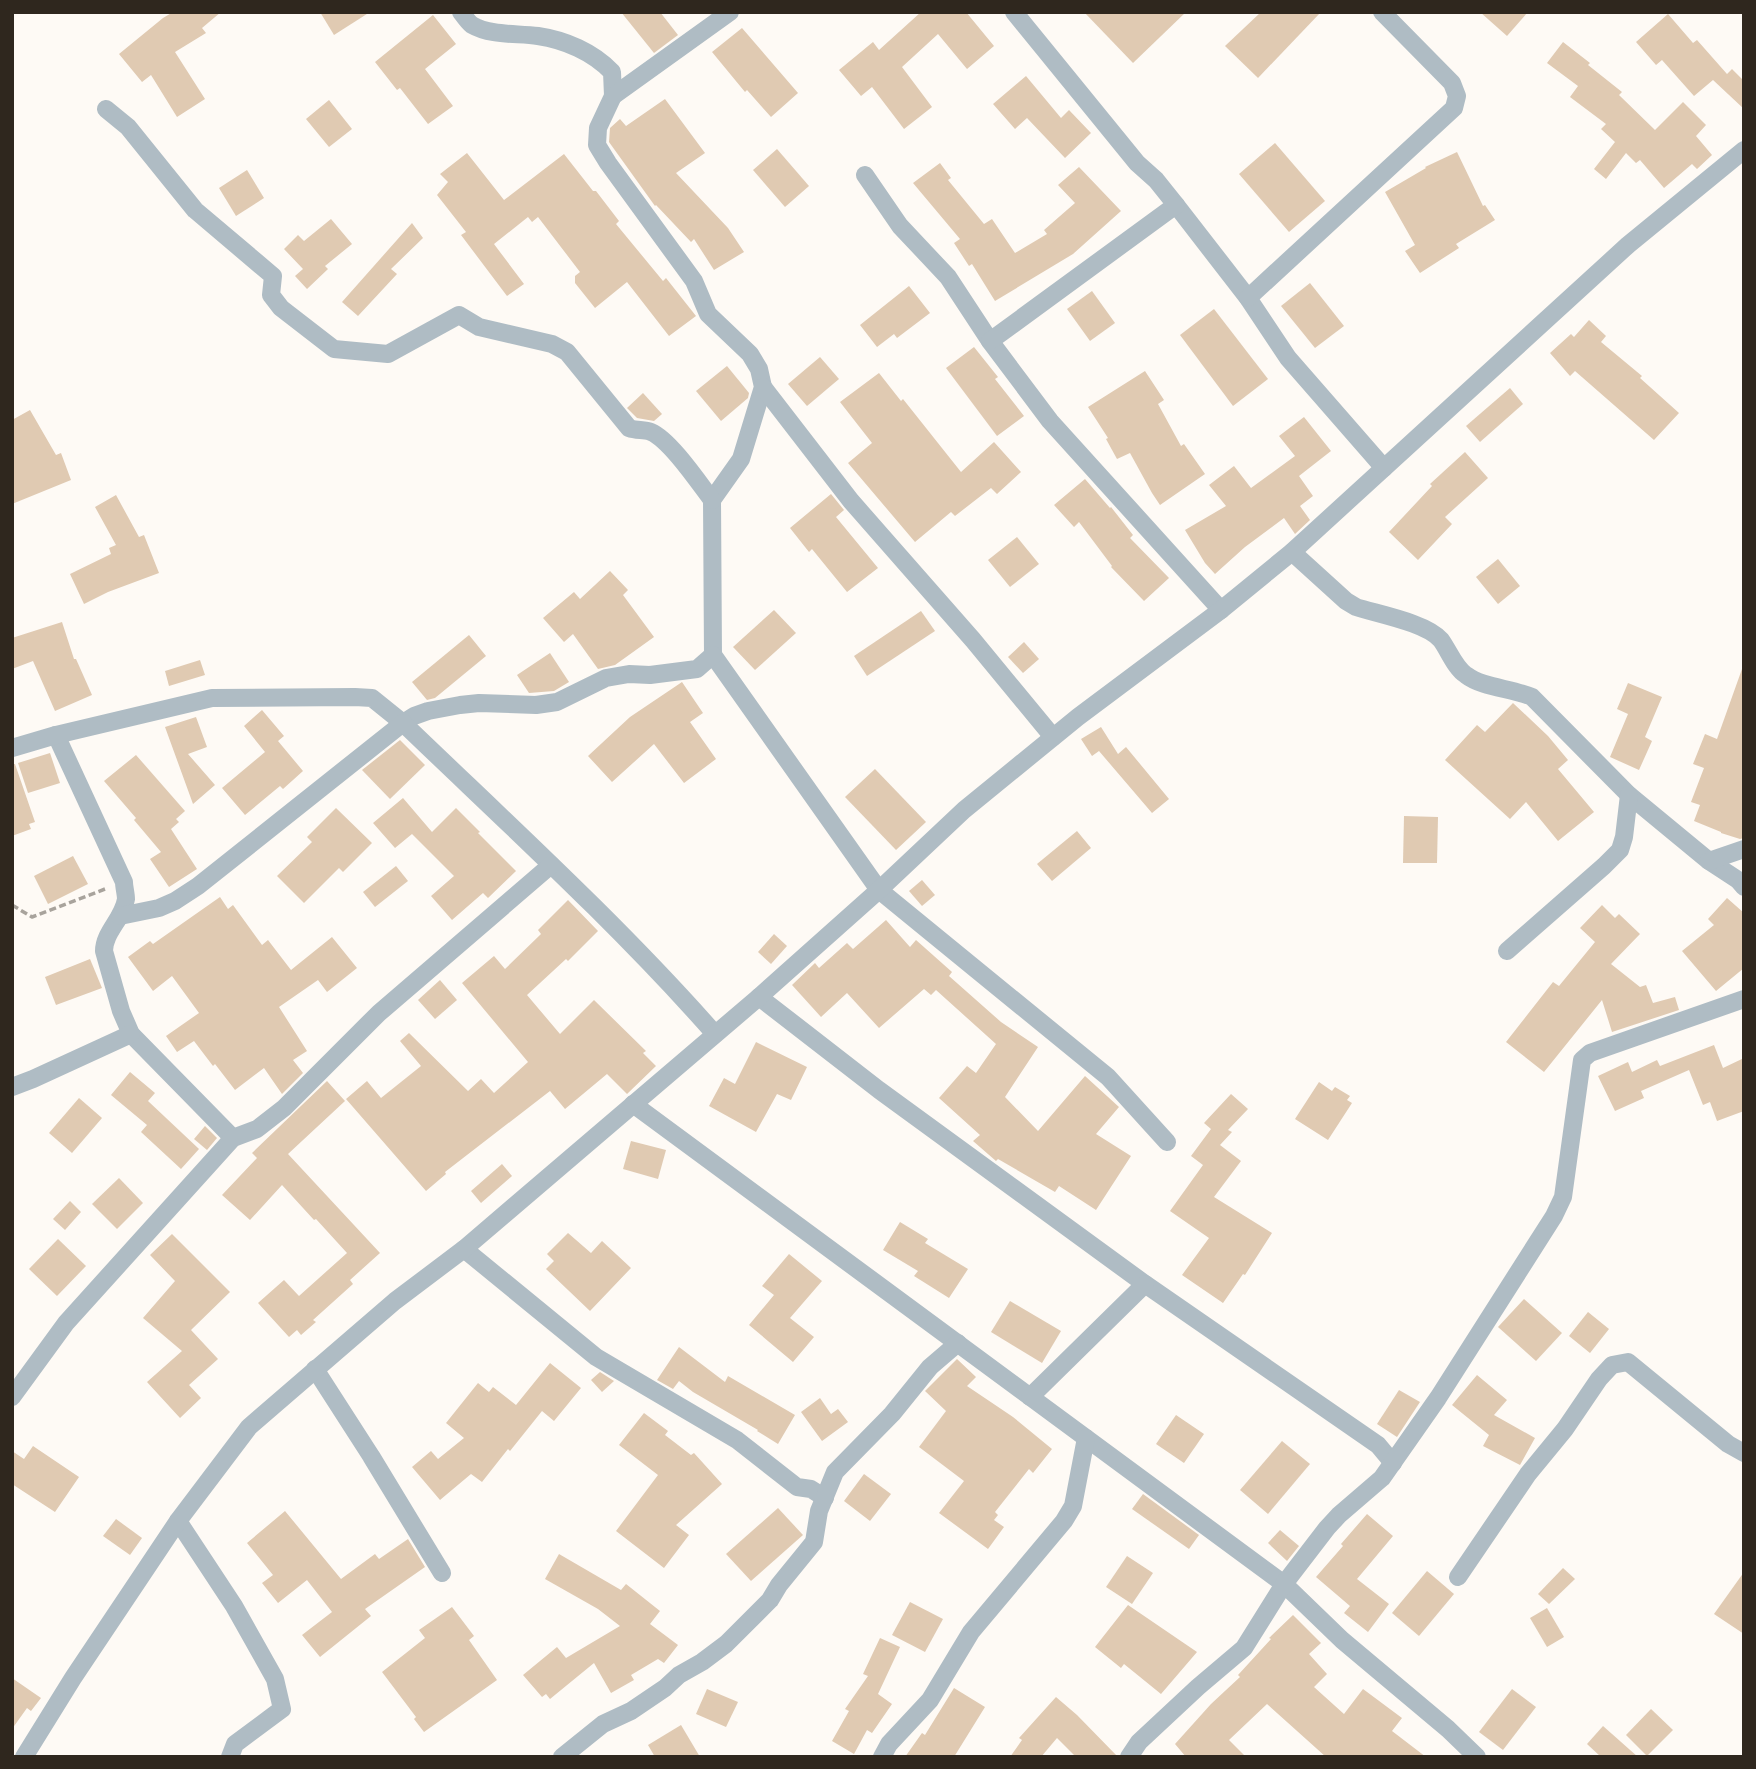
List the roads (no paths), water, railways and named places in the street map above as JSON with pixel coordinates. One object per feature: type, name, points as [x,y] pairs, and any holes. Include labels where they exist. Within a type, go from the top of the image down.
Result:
[{"type":"street","points":[[461,12],[470,24],[488,31],[541,36],[582,49],[612,72],[613,96],[598,128],[597,145],[695,281],[708,314],[750,354],[759,369],[763,387],[851,502],[973,640],[1054,737]]},
{"type":"street","points":[[613,96],[730,12]]},
{"type":"street","points":[[1014,12],[1137,163],[1156,180],[1176,205],[1248,298],[1288,358],[1384,468]]},
{"type":"street","points":[[1248,298],[1454,108],[1457,96],[1452,83],[1382,12]]},
{"type":"street","points":[[106,109],[128,127],[195,210],[273,276],[271,295],[281,308],[334,349],[388,354],[459,315],[479,327],[552,344],[567,352],[629,428],[650,432],[665,442],[712,500]]},
{"type":"street","points":[[24,1757],[73,1678],[178,1521],[249,1427],[395,1301],[464,1249],[758,997],[879,890],[964,810],[1292,552],[1628,245],[1744,150]]},
{"type":"street","points":[[865,175],[900,226],[948,278],[990,341],[1050,421],[1220,610]]},
{"type":"street","points":[[990,341],[1176,205]]},
{"type":"street","points":[[763,387],[741,459],[712,500],[713,655],[879,890],[1108,1077],[1167,1142]]},
{"type":"street","points":[[1292,552],[1356,607],[1428,629],[1440,639],[1464,674],[1475,681],[1532,697],[1629,795],[1709,861],[1741,883],[1744,850],[1709,861]]},
{"type":"street","points":[[120,916],[159,908],[191,891],[414,716],[460,705],[536,705],[557,702],[606,678],[697,669],[713,655]]},
{"type":"street","points":[[12,748],[212,698],[372,698],[403,723],[551,865],[715,1034]]},
{"type":"street","points":[[57,735],[124,882],[126,898],[120,916],[104,942],[104,951],[121,1011],[131,1034],[233,1138]]},
{"type":"street","points":[[1507,951],[1620,849],[1629,795]]},
{"type":"street","points":[[12,1397],[66,1322],[233,1138],[257,1129],[284,1108],[379,1013],[551,865]]},
{"type":"street","points":[[758,997],[879,1090],[1144,1284],[1378,1445],[1393,1463]]},
{"type":"street","points":[[1129,1757],[1139,1742],[1244,1648],[1284,1584],[1327,1528],[1382,1478],[1438,1398],[1554,1216],[1563,1197],[1582,1060],[1590,1053],[1744,999]]},
{"type":"street","points":[[12,1087],[131,1034]]},
{"type":"street","points":[[633,1104],[1284,1584],[1342,1640],[1448,1729],[1477,1757]]},
{"type":"street","points":[[464,1249],[596,1357],[737,1440],[797,1487],[811,1489],[825,1497]]},
{"type":"street","points":[[1030,1397],[1144,1284]]},
{"type":"street","points":[[562,1757],[603,1724],[631,1711],[726,1644],[770,1600],[814,1542],[819,1511],[835,1472],[891,1414],[930,1367],[958,1343]]},
{"type":"street","points":[[1458,1577],[1528,1474],[1612,1365],[1629,1362],[1728,1444],[1744,1454]]},
{"type":"street","points":[[315,1369],[442,1573]]},
{"type":"street","points":[[882,1757],[889,1744],[930,1700],[971,1632],[1064,1521],[1073,1506],[1086,1438]]},
{"type":"street","points":[[178,1521],[234,1606],[275,1679],[282,1709],[235,1744],[230,1757]]}]
